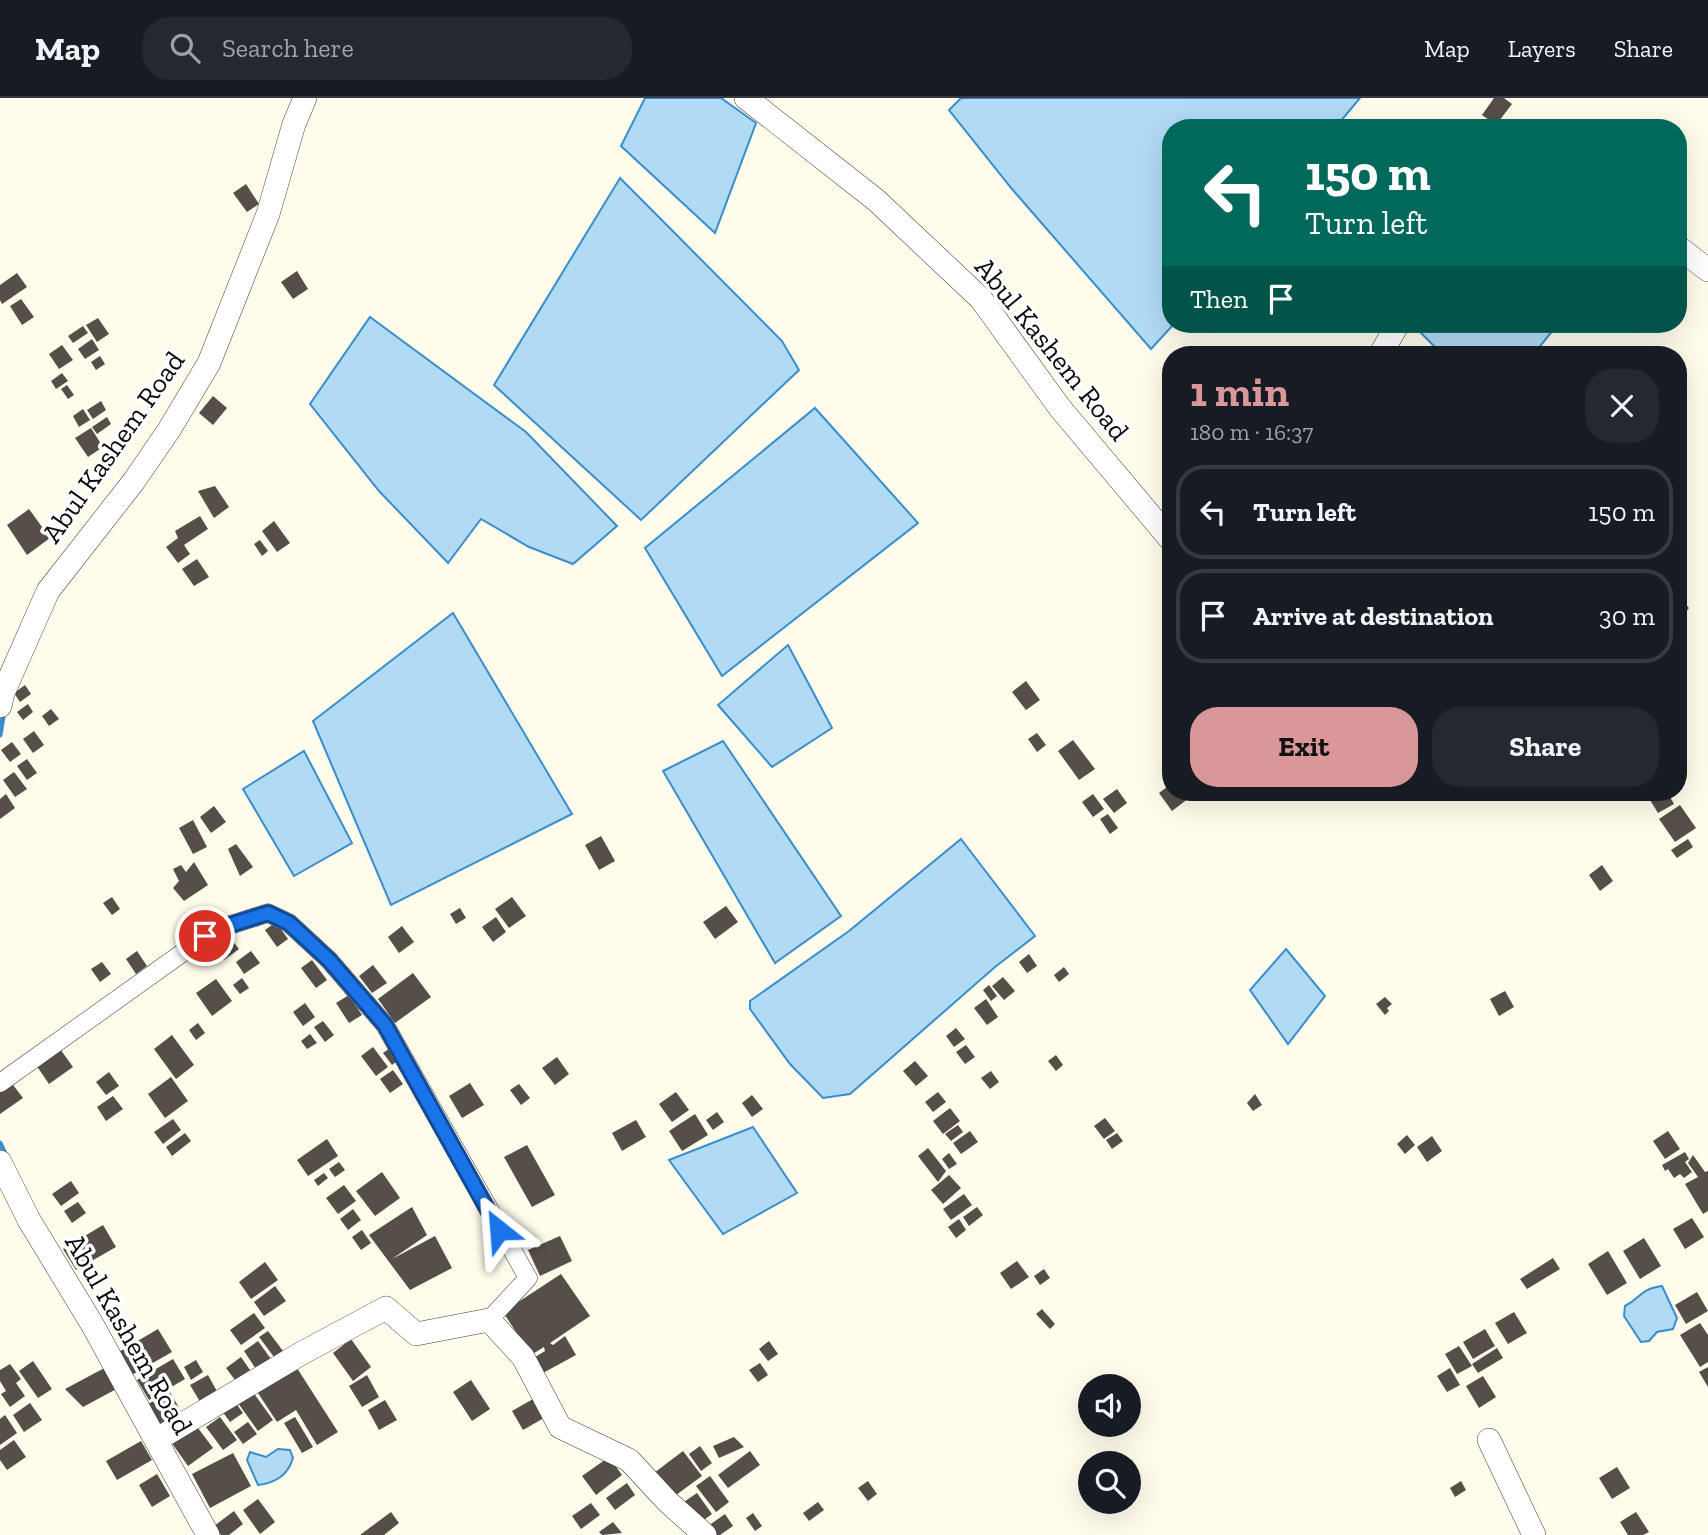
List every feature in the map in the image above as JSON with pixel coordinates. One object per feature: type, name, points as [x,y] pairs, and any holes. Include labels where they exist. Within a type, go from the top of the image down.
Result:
[{"type":"street","name":"Abul Kashem Road","points":[[0,706],[2,693],[48,591],[134,481],[169,430],[209,363],[268,214],[294,124],[305,98]]},
{"type":"street","name":"Abul Kashem Road","points":[[746,98],[876,200],[981,299],[1060,408],[1162,529]]},
{"type":"street","points":[[1687,254],[1708,270]]},
{"type":"street","points":[[0,1083],[205,936],[268,913],[289,923],[329,960],[385,1025],[528,1278],[489,1320],[416,1334],[386,1308],[302,1353],[156,1440]]},
{"type":"street","name":"Abul Kashem Road","points":[[0,1162],[29,1220],[92,1324],[208,1535]]},
{"type":"street","points":[[489,1320],[523,1357],[560,1427],[629,1460],[668,1502],[705,1535]]},
{"type":"street","points":[[1489,1440],[1534,1535]]},
{"type":"water","points":[[645,98],[721,98],[756,123],[715,233],[621,146]]},
{"type":"water","points":[[961,98],[1360,98],[1342,119],[1162,119],[1162,333],[1166,333],[1151,349],[1012,189],[949,110]]},
{"type":"water","points":[[620,178],[782,341],[799,370],[641,520],[494,385]]},
{"type":"water","points":[[370,317],[526,432],[617,526],[573,564],[529,547],[481,519],[448,563],[379,491],[310,404]]},
{"type":"water","points":[[1421,333],[1551,333],[1540,346],[1434,346]]},
{"type":"water","points":[[815,408],[918,523],[722,676],[645,548]]},
{"type":"water","points":[[453,613],[572,814],[391,905],[313,721]]},
{"type":"water","points":[[788,645],[832,728],[772,767],[718,705]]},
{"type":"water","points":[[723,741],[841,916],[775,963],[663,771]]},
{"type":"water","points":[[304,751],[352,843],[294,876],[243,789]]},
{"type":"water","points":[[961,839],[1035,936],[995,967],[850,1094],[823,1098],[790,1064],[750,1009],[750,1001],[849,931]]},
{"type":"water","points":[[1286,949],[1325,996],[1288,1044],[1250,990]]},
{"type":"water","points":[[753,1127],[797,1193],[723,1234],[669,1160]]},
{"type":"water","points":[[1662,1286],[1677,1318],[1673,1329],[1657,1332],[1649,1341],[1641,1342],[1624,1316],[1625,1306],[1645,1291]]},
{"type":"water","points":[[278,1449],[290,1450],[293,1458],[288,1470],[280,1478],[258,1485],[247,1460],[250,1452],[266,1457]]},
{"type":"building","points":[[1494,98],[1504,98],[1512,104],[1501,119],[1488,119],[1482,115]]},
{"type":"building","points":[[246,184],[259,204],[247,212],[233,193]]},
{"type":"building","points":[[297,271],[308,289],[293,299],[281,282]]},
{"type":"building","points":[[17,273],[27,287],[2,304],[0,285]]},
{"type":"building","points":[[21,299],[34,317],[22,325],[10,306]]},
{"type":"building","points":[[98,318],[109,334],[97,342],[86,325]]},
{"type":"building","points":[[83,326],[88,333],[73,343],[68,336]]},
{"type":"building","points":[[92,339],[99,350],[85,359],[78,349]]},
{"type":"building","points":[[62,345],[73,360],[59,369],[49,354]]},
{"type":"building","points":[[100,356],[105,364],[96,370],[91,362]]},
{"type":"building","points":[[62,373],[68,381],[56,389],[51,381]]},
{"type":"building","points":[[67,385],[74,395],[68,399],[61,389]]},
{"type":"building","points":[[213,396],[227,408],[213,425],[199,413]]},
{"type":"building","points":[[101,401],[106,410],[93,419],[87,410]]},
{"type":"building","points":[[83,409],[90,420],[79,427],[73,416]]},
{"type":"building","points":[[107,417],[111,424],[97,434],[92,427]]},
{"type":"building","points":[[91,428],[103,447],[88,457],[75,438]]},
{"type":"building","points":[[215,486],[229,507],[214,518],[198,491]]},
{"type":"building","points":[[29,509],[50,538],[27,555],[7,525]]},
{"type":"building","points":[[200,516],[208,529],[184,545],[190,554],[178,563],[166,547],[178,538],[175,531]]},
{"type":"building","points":[[274,521],[290,543],[277,552],[262,531]]},
{"type":"building","points":[[260,540],[268,551],[262,556],[254,544]]},
{"type":"building","points":[[197,559],[209,577],[194,586],[182,569]]},
{"type":"building","points":[[1026,681],[1040,700],[1026,710],[1012,692]]},
{"type":"building","points":[[25,685],[31,694],[20,702],[14,693]]},
{"type":"building","points":[[28,704],[33,712],[23,720],[17,712]]},
{"type":"building","points":[[51,709],[59,719],[49,726],[42,716]]},
{"type":"building","points":[[34,731],[44,745],[33,753],[23,739]]},
{"type":"building","points":[[1037,733],[1046,745],[1037,752],[1028,739]]},
{"type":"building","points":[[1073,740],[1095,769],[1079,780],[1058,751]]},
{"type":"building","points":[[12,742],[21,754],[10,762],[1,750]]},
{"type":"building","points":[[27,759],[37,773],[27,780],[17,766]]},
{"type":"building","points":[[14,772],[27,789],[15,797],[3,780]]},
{"type":"building","points":[[1117,789],[1127,803],[1114,813],[1103,799]]},
{"type":"building","points":[[6,794],[15,808],[0,819],[0,799]]},
{"type":"building","points":[[1093,794],[1104,809],[1093,817],[1082,802]]},
{"type":"building","points":[[1165,801],[1185,801],[1172,811]]},
{"type":"building","points":[[1651,801],[1672,801],[1674,804],[1658,813]]},
{"type":"building","points":[[1680,805],[1696,828],[1675,842],[1659,819]]},
{"type":"building","points":[[214,806],[226,822],[211,833],[200,817]]},
{"type":"building","points":[[1108,814],[1118,828],[1110,834],[1100,819]]},
{"type":"building","points":[[193,820],[207,847],[193,854],[179,828]]},
{"type":"building","points":[[601,836],[615,861],[599,870],[585,845]]},
{"type":"building","points":[[1688,839],[1693,847],[1677,858],[1671,850]]},
{"type":"building","points":[[236,844],[253,867],[240,876],[228,849]]},
{"type":"building","points":[[194,862],[208,885],[184,901],[173,888],[179,881],[173,869],[181,865],[186,872]]},
{"type":"building","points":[[1602,865],[1613,881],[1600,891],[1589,875]]},
{"type":"building","points":[[112,897],[120,909],[112,915],[103,903]]},
{"type":"building","points":[[512,897],[526,916],[509,928],[495,909]]},
{"type":"building","points":[[726,906],[738,922],[715,939],[703,922]]},
{"type":"building","points":[[460,908],[466,918],[456,924],[450,914]]},
{"type":"building","points":[[496,917],[506,932],[493,942],[482,927]]},
{"type":"building","points":[[276,922],[288,939],[277,947],[265,930]]},
{"type":"building","points":[[402,926],[414,942],[399,953],[388,937]]},
{"type":"building","points":[[228,935],[239,949],[224,960],[213,946]]},
{"type":"building","points":[[137,951],[147,966],[136,974],[126,959]]},
{"type":"building","points":[[251,951],[260,963],[244,974],[236,962]]},
{"type":"building","points":[[1029,954],[1037,966],[1027,973],[1019,962]]},
{"type":"building","points":[[312,960],[327,980],[316,988],[301,968]]},
{"type":"building","points":[[102,962],[111,974],[100,982],[91,969]]},
{"type":"building","points":[[373,965],[387,983],[372,993],[359,976]]},
{"type":"building","points":[[1064,967],[1069,974],[1059,982],[1054,975]]},
{"type":"building","points":[[413,973],[431,997],[395,1023],[378,999]]},
{"type":"building","points":[[1003,977],[1015,991],[1004,1000],[992,986]]},
{"type":"building","points":[[242,978],[249,988],[240,994],[233,985]]},
{"type":"building","points":[[216,979],[232,1001],[212,1016],[196,993]]},
{"type":"building","points":[[989,985],[997,996],[991,1001],[983,990]]},
{"type":"building","points":[[1505,991],[1514,1007],[1499,1016],[1490,999]]},
{"type":"building","points":[[349,995],[362,1015],[349,1023],[336,1003]]},
{"type":"building","points":[[1385,997],[1392,1004],[1385,1015],[1376,1004]]},
{"type":"building","points":[[986,999],[998,1017],[987,1025],[974,1008]]},
{"type":"building","points":[[305,1003],[315,1017],[303,1026],[293,1012]]},
{"type":"building","points":[[323,1021],[334,1035],[325,1042],[314,1027]]},
{"type":"building","points":[[198,1023],[205,1033],[196,1040],[189,1030]]},
{"type":"building","points":[[956,1028],[965,1039],[954,1047],[946,1036]]},
{"type":"building","points":[[310,1034],[317,1043],[307,1049],[301,1041]]},
{"type":"building","points":[[172,1035],[194,1065],[176,1079],[154,1049]]},
{"type":"building","points":[[966,1045],[975,1057],[965,1064],[956,1052]]},
{"type":"building","points":[[58,1046],[73,1067],[49,1084],[34,1062]]},
{"type":"building","points":[[393,1046],[401,1058],[392,1065],[383,1053]]},
{"type":"building","points":[[373,1047],[388,1067],[376,1076],[361,1056]]},
{"type":"building","points":[[1056,1055],[1063,1065],[1056,1071],[1048,1061]]},
{"type":"building","points":[[557,1057],[569,1074],[555,1085],[542,1068]]},
{"type":"building","points":[[915,1061],[928,1076],[916,1086],[903,1071]]},
{"type":"building","points":[[393,1070],[403,1084],[390,1093],[380,1079]]},
{"type":"building","points":[[991,1071],[999,1082],[990,1089],[981,1078]]},
{"type":"building","points":[[109,1072],[119,1086],[106,1095],[96,1082]]},
{"type":"building","points":[[171,1077],[188,1101],[165,1118],[148,1094]]},
{"type":"building","points":[[10,1081],[23,1098],[0,1114],[0,1089]]},
{"type":"building","points":[[470,1083],[484,1105],[462,1118],[449,1096]]},
{"type":"building","points":[[519,1084],[530,1098],[521,1105],[510,1090]]},
{"type":"building","points":[[676,1092],[689,1110],[672,1122],[659,1104]]},
{"type":"building","points":[[938,1092],[946,1102],[933,1112],[925,1102]]},
{"type":"building","points":[[1255,1094],[1262,1105],[1253,1111],[1247,1103]]},
{"type":"building","points":[[752,1095],[763,1109],[752,1117],[742,1103]]},
{"type":"building","points":[[113,1096],[123,1109],[106,1121],[97,1107]]},
{"type":"building","points":[[950,1108],[960,1121],[943,1134],[933,1121]]},
{"type":"building","points":[[717,1112],[724,1122],[713,1130],[706,1120]]},
{"type":"building","points":[[695,1114],[708,1135],[682,1151],[669,1131]]},
{"type":"building","points":[[1105,1118],[1115,1131],[1104,1139],[1094,1126]]},
{"type":"building","points":[[173,1119],[181,1130],[163,1144],[154,1132]]},
{"type":"building","points":[[636,1120],[646,1137],[622,1151],[612,1133]]},
{"type":"building","points":[[958,1125],[963,1132],[951,1141],[945,1134]]},
{"type":"building","points":[[970,1131],[978,1142],[961,1154],[953,1143]]},
{"type":"building","points":[[1668,1131],[1680,1149],[1665,1159],[1653,1141]]},
{"type":"building","points":[[185,1133],[191,1141],[172,1156],[166,1147]]},
{"type":"building","points":[[1117,1133],[1123,1141],[1112,1149],[1106,1140]]},
{"type":"building","points":[[1407,1135],[1415,1145],[1405,1154],[1397,1144]]},
{"type":"building","points":[[1432,1136],[1442,1151],[1427,1162],[1417,1147]]},
{"type":"building","points":[[327,1139],[338,1156],[308,1176],[297,1160]]},
{"type":"building","points":[[527,1145],[555,1195],[532,1207],[504,1157]]},
{"type":"building","points":[[928,1148],[946,1171],[938,1182],[918,1156]]},
{"type":"building","points":[[1685,1152],[1689,1159],[1685,1162],[1692,1172],[1684,1178],[1680,1174],[1674,1178],[1662,1165]]},
{"type":"building","points":[[949,1153],[957,1164],[949,1169],[942,1159]]},
{"type":"building","points":[[1693,1155],[1705,1172],[1708,1171],[1708,1211],[1703,1214],[1685,1184],[1698,1177],[1688,1163]]},
{"type":"building","points":[[339,1162],[345,1170],[335,1177],[329,1169]]},
{"type":"building","points":[[382,1172],[400,1198],[375,1216],[356,1191]]},
{"type":"building","points":[[324,1173],[328,1178],[318,1186],[314,1180]]},
{"type":"building","points":[[949,1175],[961,1188],[943,1204],[931,1190]]},
{"type":"building","points":[[71,1181],[79,1193],[61,1206],[52,1194]]},
{"type":"building","points":[[344,1185],[356,1201],[338,1214],[326,1198]]},
{"type":"building","points":[[964,1194],[972,1205],[951,1220],[943,1209]]},
{"type":"building","points":[[78,1202],[86,1213],[72,1223],[64,1211]]},
{"type":"building","points":[[412,1207],[427,1235],[392,1259],[435,1236],[452,1268],[410,1290],[369,1235]]},
{"type":"building","points":[[977,1207],[983,1215],[969,1226],[963,1217]]},
{"type":"building","points":[[353,1209],[361,1220],[348,1230],[340,1219]]},
{"type":"building","points":[[1692,1218],[1704,1237],[1685,1249],[1673,1229]]},
{"type":"building","points":[[959,1219],[966,1230],[956,1238],[948,1227]]},
{"type":"building","points":[[103,1225],[116,1247],[76,1270],[63,1249]]},
{"type":"building","points":[[362,1230],[371,1243],[361,1250],[352,1237]]},
{"type":"building","points":[[560,1236],[572,1261],[540,1276],[528,1250]]},
{"type":"building","points":[[1644,1238],[1661,1266],[1640,1279],[1623,1251]]},
{"type":"building","points":[[1608,1251],[1627,1283],[1607,1295],[1588,1264]]},
{"type":"building","points":[[1553,1258],[1560,1269],[1527,1289],[1520,1279]]},
{"type":"building","points":[[1017,1261],[1029,1277],[1011,1289],[1000,1273]]},
{"type":"building","points":[[265,1262],[278,1280],[251,1299],[239,1282]]},
{"type":"building","points":[[1044,1269],[1050,1278],[1040,1285],[1034,1276]]},
{"type":"building","points":[[561,1274],[590,1316],[550,1343],[553,1345],[565,1336],[576,1355],[541,1374],[535,1357],[545,1351],[544,1347],[531,1355],[503,1312]]},
{"type":"building","points":[[275,1286],[286,1301],[264,1316],[254,1302]]},
{"type":"building","points":[[1697,1292],[1708,1311],[1686,1324],[1675,1305]]},
{"type":"building","points":[[1042,1309],[1055,1324],[1050,1329],[1036,1314]]},
{"type":"building","points":[[1514,1312],[1527,1333],[1508,1344],[1495,1323]]},
{"type":"building","points":[[254,1313],[265,1328],[241,1345],[230,1330]]},
{"type":"building","points":[[1700,1323],[1708,1335],[1708,1362],[1700,1367],[1680,1335]]},
{"type":"building","points":[[158,1329],[172,1352],[130,1376],[117,1353]]},
{"type":"building","points":[[1485,1329],[1495,1346],[1473,1359],[1463,1342]]},
{"type":"building","points":[[268,1331],[283,1351],[274,1357],[259,1337]]},
{"type":"building","points":[[351,1339],[371,1367],[353,1381],[333,1353]]},
{"type":"building","points":[[258,1341],[271,1359],[256,1369],[244,1351]]},
{"type":"building","points":[[769,1341],[778,1354],[768,1361],[759,1349]]},
{"type":"building","points":[[1459,1346],[1472,1366],[1457,1374],[1445,1354]]},
{"type":"building","points":[[1497,1348],[1503,1358],[1478,1373],[1472,1364]]},
{"type":"building","points":[[241,1357],[250,1370],[235,1380],[226,1368]]},
{"type":"building","points":[[173,1359],[185,1379],[149,1400],[137,1380]]},
{"type":"building","points":[[196,1360],[203,1372],[191,1380],[184,1367]]},
{"type":"building","points":[[33,1361],[52,1389],[38,1398],[19,1371]]},
{"type":"building","points":[[760,1363],[768,1375],[758,1382],[749,1370]]},
{"type":"building","points":[[10,1364],[21,1379],[16,1383],[25,1396],[10,1407],[1,1394],[6,1391],[0,1381],[0,1370]]},
{"type":"building","points":[[110,1365],[122,1386],[83,1407],[65,1389]]},
{"type":"building","points":[[295,1365],[338,1432],[317,1445],[296,1410],[277,1422],[256,1390]]},
{"type":"building","points":[[1708,1367],[1708,1387],[1699,1372]]},
{"type":"building","points":[[1450,1368],[1460,1385],[1447,1392],[1437,1376]]},
{"type":"building","points":[[208,1375],[219,1395],[202,1405],[190,1385]]},
{"type":"building","points":[[367,1375],[379,1397],[362,1407],[349,1386]]},
{"type":"building","points":[[1483,1376],[1496,1397],[1479,1408],[1466,1386]]},
{"type":"building","points":[[471,1380],[490,1409],[472,1421],[453,1392]]},
{"type":"building","points":[[170,1392],[181,1411],[160,1424],[148,1404]]},
{"type":"building","points":[[253,1392],[273,1420],[258,1431],[238,1403]]},
{"type":"building","points":[[533,1399],[544,1418],[523,1430],[512,1411]]},
{"type":"building","points":[[385,1400],[397,1420],[379,1430],[368,1410]]},
{"type":"building","points":[[235,1402],[243,1413],[230,1422],[222,1411]]},
{"type":"building","points":[[30,1403],[42,1420],[24,1432],[13,1415]]},
{"type":"building","points":[[5,1415],[17,1433],[0,1445],[0,1419]]},
{"type":"building","points":[[220,1417],[237,1440],[223,1450],[206,1427]]},
{"type":"building","points":[[295,1417],[313,1447],[302,1453],[284,1423]]},
{"type":"building","points":[[248,1422],[257,1434],[243,1444],[234,1432]]},
{"type":"building","points":[[195,1424],[213,1448],[188,1466],[171,1442]]},
{"type":"building","points":[[734,1437],[744,1447],[719,1458],[713,1446]]},
{"type":"building","points":[[14,1440],[26,1457],[7,1470],[0,1460],[0,1450]]},
{"type":"building","points":[[141,1441],[152,1460],[117,1480],[106,1461]]},
{"type":"building","points":[[700,1446],[712,1463],[701,1471],[689,1454]]},
{"type":"building","points":[[683,1451],[702,1476],[672,1498],[654,1473]]},
{"type":"building","points":[[750,1451],[760,1465],[728,1488],[718,1475]]},
{"type":"building","points":[[233,1453],[251,1486],[210,1508],[192,1474]]},
{"type":"building","points":[[609,1457],[622,1475],[596,1495],[582,1476]]},
{"type":"building","points":[[1617,1467],[1630,1488],[1612,1499],[1599,1478]]},
{"type":"building","points":[[157,1474],[170,1496],[152,1507],[139,1485]]},
{"type":"building","points":[[710,1476],[729,1502],[716,1512],[696,1486]]},
{"type":"building","points":[[868,1481],[877,1494],[868,1501],[858,1488]]},
{"type":"building","points":[[1461,1481],[1466,1490],[1455,1497],[1450,1488]]},
{"type":"building","points":[[627,1483],[635,1495],[615,1510],[606,1498]]},
{"type":"building","points":[[697,1493],[712,1514],[697,1525],[681,1504]]},
{"type":"building","points":[[258,1499],[275,1522],[260,1534],[243,1510]]},
{"type":"building","points":[[818,1502],[824,1510],[809,1521],[803,1513]]},
{"type":"building","points":[[591,1503],[600,1515],[581,1529],[572,1516]]},
{"type":"building","points":[[234,1511],[243,1524],[229,1535],[221,1535],[214,1526]]},
{"type":"building","points":[[391,1512],[399,1523],[384,1535],[360,1535]]},
{"type":"building","points":[[1636,1512],[1649,1532],[1643,1535],[1628,1535],[1620,1522]]},
{"type":"building","points":[[753,1513],[762,1526],[755,1531],[746,1518]]},
{"type":"building","points":[[725,1514],[733,1526],[720,1535],[714,1535],[708,1526]]},
{"type":"building","points":[[613,1522],[622,1533],[602,1535],[599,1532]]},
{"type":"waterway","points":[[0,735],[4,710]]},
{"type":"waterway","points":[[0,1143],[6,1156]]},
{"type":"route","points":[[205,936],[268,913],[289,923],[329,960],[385,1025],[499,1230]]}]
